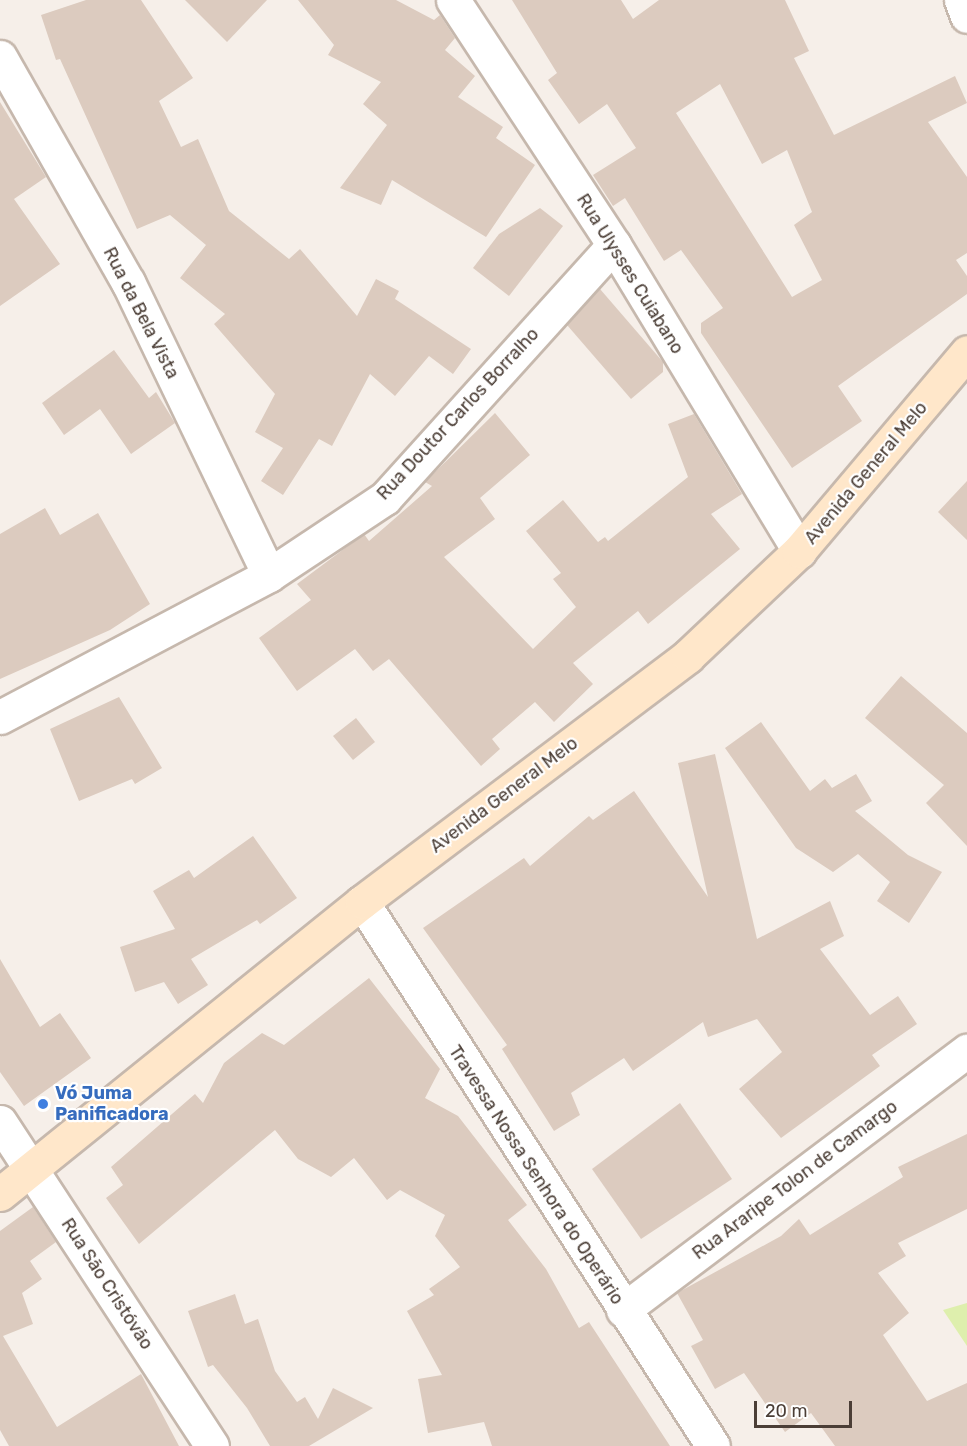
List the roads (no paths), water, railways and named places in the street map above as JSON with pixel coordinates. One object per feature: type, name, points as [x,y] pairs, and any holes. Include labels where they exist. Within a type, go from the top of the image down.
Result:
[{"type":"main road","name":"Avenida General Melo","points":[[0,1194],[362,902],[688,656],[799,552],[967,352]]},
{"type":"street","name":"Rua Ulysses Cuiabano","points":[[453,0],[614,245],[799,552]]},
{"type":"street","points":[[961,0],[967,15]]},
{"type":"street","name":"Rua da Bela Vista","points":[[0,57],[128,282],[269,575]]},
{"type":"street","name":"Rua Doutor Carlos Borralho","points":[[0,717],[269,575],[385,498],[614,245]]},
{"type":"street","name":"Travessa Nossa Senhora do Operário","points":[[362,902],[623,1310],[713,1446]]},
{"type":"street","name":"Rua Araripe Tolon de Camargo","points":[[623,1310],[967,1051]]},
{"type":"street","name":"Rua São Cristóvão","points":[[0,1122],[212,1446]]},
{"type":"place","name":"Vó Juma Panificadora","points":[[43,1104]]}]
